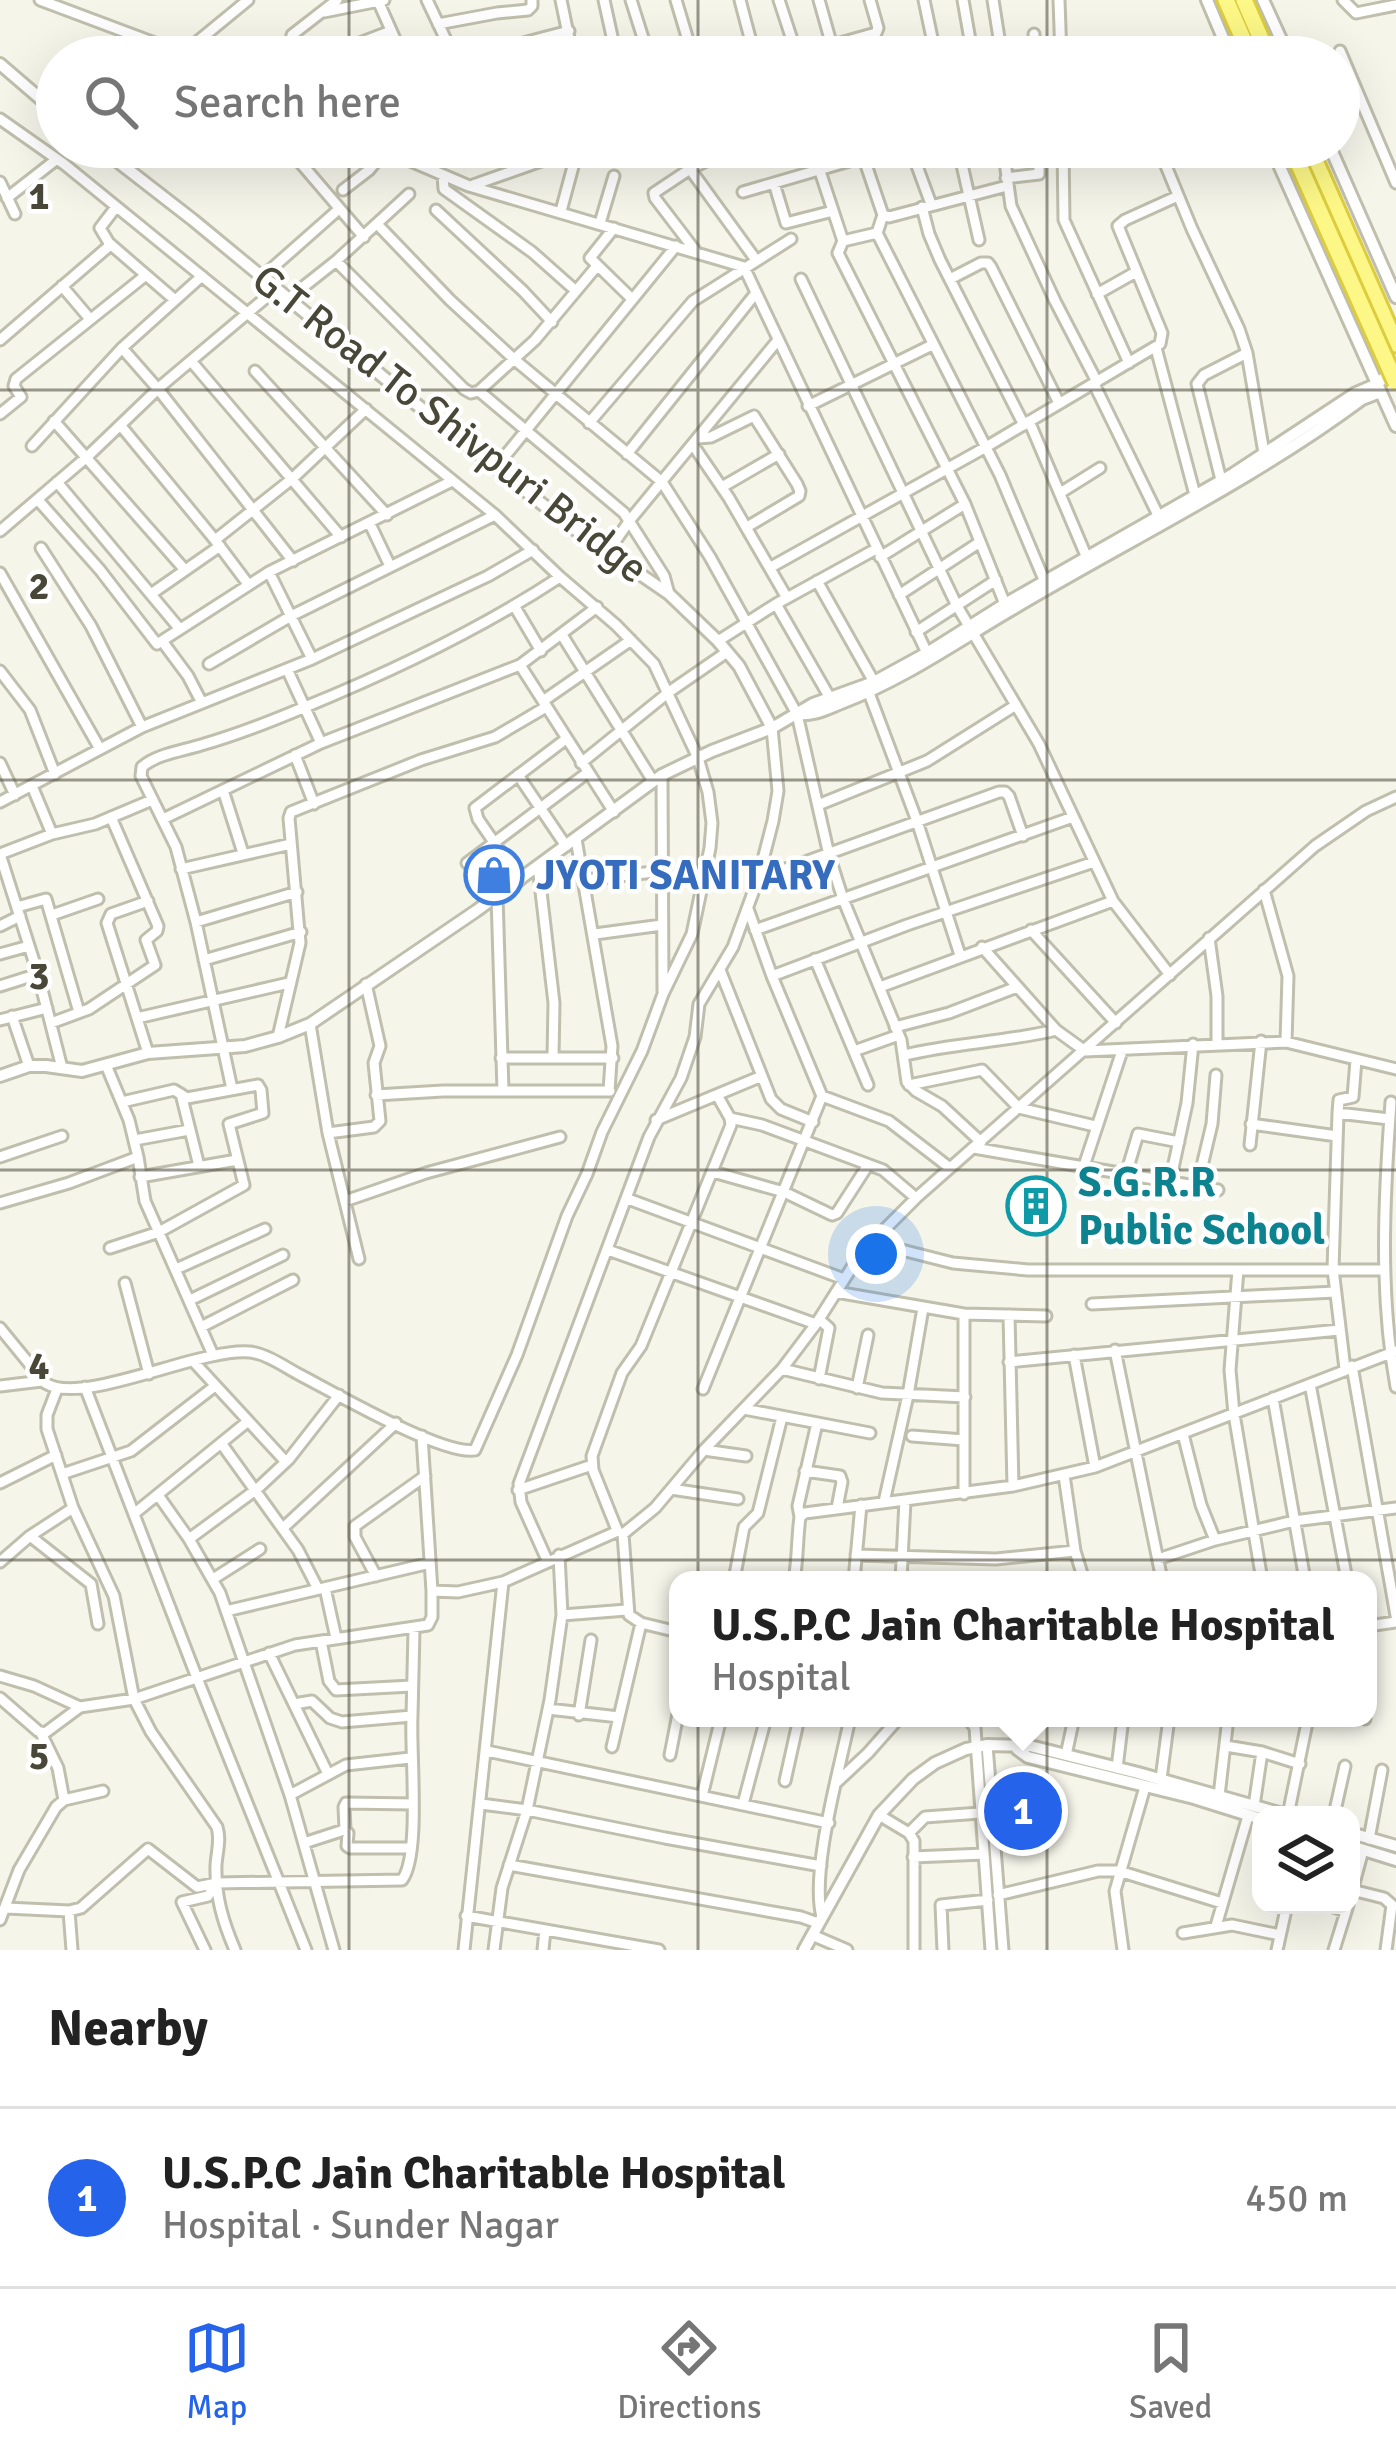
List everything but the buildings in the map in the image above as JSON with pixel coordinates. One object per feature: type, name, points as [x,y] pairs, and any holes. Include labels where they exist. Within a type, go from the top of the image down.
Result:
[{"type":"highway","points":[[1226,0],[1242,36]]},
{"type":"highway","points":[[1244,0],[1260,36]]},
{"type":"highway","points":[[1300,168],[1396,383]]},
{"type":"highway","points":[[1318,168],[1396,344]]},
{"type":"street","points":[[40,0],[137,36]]},
{"type":"street","points":[[65,8],[75,0]]},
{"type":"street","points":[[204,36],[248,0]]},
{"type":"street","points":[[314,0],[321,11]]},
{"type":"street","points":[[292,36],[338,0]]},
{"type":"street","points":[[427,0],[444,36]]},
{"type":"street","points":[[438,24],[528,10],[532,0]]},
{"type":"street","points":[[561,0],[570,36]]},
{"type":"street","points":[[604,0],[612,36]]},
{"type":"street","points":[[631,0],[642,36]]},
{"type":"street","points":[[676,0],[687,36]]},
{"type":"street","points":[[740,0],[749,36]]},
{"type":"street","points":[[779,0],[789,36]]},
{"type":"street","points":[[819,0],[829,36]]},
{"type":"street","points":[[866,36],[878,28],[870,0]]},
{"type":"street","points":[[924,0],[932,36]]},
{"type":"street","points":[[963,0],[971,36]]},
{"type":"street","points":[[993,0],[999,36]]},
{"type":"street","points":[[1060,0],[1061,36]]},
{"type":"street","points":[[1207,0],[1223,36]]},
{"type":"street","points":[[1263,0],[1279,36]]},
{"type":"street","points":[[1343,0],[1356,13],[1396,5]]},
{"type":"street","points":[[321,11],[381,1],[393,36]]},
{"type":"street","points":[[967,23],[996,17]]},
{"type":"street","points":[[378,36],[391,31]]},
{"type":"street","points":[[550,36],[569,31]]},
{"type":"street","points":[[0,64],[36,94]]},
{"type":"street","points":[[1360,98],[1396,183]]},
{"type":"street","points":[[0,119],[36,144]]},
{"type":"street","points":[[0,213],[48,168]]},
{"type":"street","points":[[0,1328],[43,1381],[57,1389],[246,1352],[260,1354],[422,1436],[462,1451],[479,1446],[567,1216],[696,923],[712,823],[698,758],[669,692],[654,664],[631,640],[495,514],[68,168]]},
{"type":"street","name":"G.T Road To Shivpuri Bridge","points":[[125,168],[496,467],[669,595],[722,646],[749,682],[772,728]]},
{"type":"street","points":[[305,168],[364,237]]},
{"type":"street","points":[[343,190],[371,168]]},
{"type":"street","points":[[426,168],[469,186],[744,267],[927,653]]},
{"type":"street","points":[[469,186],[520,168]]},
{"type":"street","points":[[561,212],[574,168]]},
{"type":"street","points":[[743,192],[825,168]]},
{"type":"street","points":[[867,168],[883,215],[877,233],[986,446],[1045,582]]},
{"type":"street","points":[[916,168],[929,234],[1026,423],[1087,558]]},
{"type":"street","points":[[963,168],[979,240]]},
{"type":"street","points":[[1005,168],[1020,228],[1158,515]]},
{"type":"street","points":[[883,215],[890,217],[1039,174],[1039,168]]},
{"type":"street","points":[[1063,168],[1064,220],[1129,363]]},
{"type":"street","points":[[1167,168],[1230,304],[1247,353],[1264,453]]},
{"type":"street","points":[[1280,168],[1396,425]]},
{"type":"street","points":[[1339,168],[1396,297]]},
{"type":"street","points":[[698,254],[655,198],[657,190],[690,169],[756,260]]},
{"type":"street","points":[[820,170],[843,241],[838,253],[965,504],[1005,604]]},
{"type":"street","points":[[443,176],[444,190],[532,252],[576,292]]},
{"type":"street","points":[[600,223],[614,176]]},
{"type":"street","points":[[0,182],[11,206]]},
{"type":"street","points":[[774,183],[785,223],[833,211]]},
{"type":"street","points":[[288,299],[409,194]]},
{"type":"street","points":[[770,567],[1156,348],[1162,333],[1118,226],[1178,196]]},
{"type":"street","points":[[116,207],[100,228],[110,243],[175,300]]},
{"type":"street","points":[[261,278],[339,209]]},
{"type":"street","points":[[436,211],[552,322]]},
{"type":"street","points":[[377,224],[514,360],[662,482],[797,714],[829,855],[897,1031],[909,1085],[948,1111],[977,1145],[1218,1190]]},
{"type":"street","points":[[614,228],[590,258],[632,298]]},
{"type":"street","points":[[843,241],[877,233]]},
{"type":"street","points":[[590,423],[693,301],[791,239]]},
{"type":"street","points":[[0,340],[110,243]]},
{"type":"street","points":[[496,467],[676,246]]},
{"type":"street","points":[[336,261],[471,393],[479,391],[552,322],[597,266]]},
{"type":"street","points":[[950,279],[988,263],[1059,403]]},
{"type":"street","points":[[1097,294],[1136,272]]},
{"type":"street","points":[[0,414],[21,397],[14,386],[16,379],[146,275]]},
{"type":"street","points":[[32,446],[122,348],[202,276]]},
{"type":"street","points":[[801,279],[956,606],[1055,776],[1113,901],[1170,975]]},
{"type":"street","points":[[62,286],[90,319]]},
{"type":"street","points":[[2,524],[38,500],[273,291]]},
{"type":"street","points":[[626,454],[755,293]]},
{"type":"street","points":[[607,553],[778,340]]},
{"type":"street","points":[[808,406],[932,345]]},
{"type":"street","points":[[122,348],[293,561]]},
{"type":"street","points":[[1156,348],[1196,495]]},
{"type":"street","points":[[1221,480],[1197,384],[1204,375],[1247,353]]},
{"type":"street","points":[[190,361],[341,537]]},
{"type":"street","points":[[0,1076],[29,1066],[82,1071],[148,1053],[256,1044],[310,1024],[520,880],[658,778],[830,698],[871,687],[1006,613],[1254,469],[1378,388],[1396,368]]},
{"type":"street","points":[[255,371],[386,515]]},
{"type":"street","points":[[797,714],[816,712],[871,687],[971,631],[1005,604],[1221,480],[1356,392],[1378,388]]},
{"type":"street","points":[[479,391],[630,520],[664,576],[669,595]]},
{"type":"street","points":[[151,594],[218,543],[366,409]]},
{"type":"street","points":[[696,442],[758,418],[800,494],[747,527]]},
{"type":"street","points":[[54,421],[185,570]]},
{"type":"street","points":[[121,426],[248,584]]},
{"type":"street","points":[[696,442],[787,598]]},
{"type":"street","points":[[722,488],[779,454]]},
{"type":"street","points":[[1060,493],[1100,468]]},
{"type":"street","points":[[38,500],[100,570],[154,642],[269,572],[452,481]]},
{"type":"street","points":[[57,482],[179,628]]},
{"type":"street","points":[[467,863],[541,807],[669,692],[708,665],[747,622],[817,581],[921,532],[965,504]]},
{"type":"street","points":[[209,664],[291,616],[495,514]]},
{"type":"street","points":[[370,524],[390,566]]},
{"type":"street","points":[[898,595],[980,542]]},
{"type":"street","points":[[40,548],[91,626],[142,727]]},
{"type":"street","points":[[0,802],[142,727],[312,659],[533,550]]},
{"type":"street","points":[[269,572],[312,659]]},
{"type":"street","points":[[0,573],[100,749]]},
{"type":"street","points":[[232,1090],[176,847],[141,771],[150,760],[205,745],[305,707],[515,607],[560,578]]},
{"type":"street","points":[[916,632],[996,580]]},
{"type":"street","points":[[817,581],[871,687],[961,956]]},
{"type":"street","points":[[776,604],[830,698]]},
{"type":"street","points":[[515,607],[541,651]]},
{"type":"street","points":[[163,819],[321,743],[520,665],[597,607]]},
{"type":"street","points":[[562,635],[658,778],[665,820],[664,994]]},
{"type":"street","points":[[278,1037],[301,932],[289,815],[422,760],[495,737],[631,640]]},
{"type":"street","points":[[162,641],[202,703]]},
{"type":"street","points":[[520,665],[614,812]]},
{"type":"street","points":[[287,669],[321,743]]},
{"type":"street","points":[[0,671],[30,710],[56,773]]},
{"type":"street","points":[[818,806],[926,761],[1016,705]]},
{"type":"street","points":[[547,1560],[518,1490],[656,1120],[681,1078],[695,1036],[699,1004],[734,947],[758,879],[778,790],[772,728]]},
{"type":"street","points":[[520,880],[478,819],[476,808],[566,740]]},
{"type":"street","points":[[295,755],[314,804]]},
{"type":"street","points":[[0,763],[15,795]]},
{"type":"street","points":[[518,775],[571,842],[585,880],[613,1058],[609,1091]]},
{"type":"street","points":[[32,786],[52,834]]},
{"type":"street","points":[[223,790],[243,853]]},
{"type":"street","points":[[758,879],[997,792],[1005,792],[1023,836]]},
{"type":"street","points":[[432,1591],[458,1592],[502,1582],[621,1531],[655,1508],[782,1369],[870,1242],[1315,846],[1396,797]]},
{"type":"street","points":[[62,1068],[0,854],[152,800]]},
{"type":"street","points":[[51,1023],[94,1006],[155,965],[146,940],[158,926],[111,817]]},
{"type":"street","points":[[754,930],[1073,817]]},
{"type":"street","points":[[181,869],[291,844]]},
{"type":"street","points":[[772,976],[1094,862]]},
{"type":"street","points":[[538,866],[554,1003],[554,1058]]},
{"type":"street","points":[[585,880],[662,871]]},
{"type":"street","points":[[0,892],[12,886]]},
{"type":"street","points":[[1264,890],[1288,976],[1286,1042]]},
{"type":"street","points":[[196,922],[297,892]]},
{"type":"street","points":[[497,896],[502,1091]]},
{"type":"street","points":[[0,926],[45,898],[79,1012]]},
{"type":"street","points":[[52,915],[98,898]]},
{"type":"street","points":[[148,901],[107,920],[148,1053]]},
{"type":"street","points":[[880,987],[1113,901]]},
{"type":"street","points":[[703,1389],[822,1096],[748,909]]},
{"type":"street","points":[[595,934],[662,925]]},
{"type":"street","points":[[1031,930],[1116,1023]]},
{"type":"street","points":[[204,959],[301,932]]},
{"type":"street","points":[[1209,938],[1217,1043]]},
{"type":"street","points":[[0,954],[29,946]]},
{"type":"street","points":[[982,947],[1056,1030],[1085,1052],[1286,1042],[1396,1069]]},
{"type":"street","points":[[815,959],[868,1085]]},
{"type":"street","points":[[720,970],[775,1104],[812,1122]]},
{"type":"street","points":[[0,986],[38,974]]},
{"type":"street","points":[[137,1018],[289,983]]},
{"type":"street","points":[[328,1133],[377,1126],[380,1118],[374,1063],[380,1046],[366,984]]},
{"type":"street","points":[[854,1051],[1016,987]]},
{"type":"street","points":[[29,1066],[6,1018],[47,1008]]},
{"type":"street","points":[[310,1024],[328,1133],[359,1259]]},
{"type":"street","points":[[904,1055],[1056,1030]]},
{"type":"street","points":[[1250,1145],[1261,1042]]},
{"type":"street","points":[[1170,1182],[1193,1045]]},
{"type":"street","points":[[1084,1166],[1122,1051]]},
{"type":"street","points":[[501,1058],[613,1058]]},
{"type":"street","points":[[1356,1060],[1353,1098],[1339,1100],[1333,1269],[1339,1330],[1396,1619]]},
{"type":"street","points":[[106,1065],[135,1141],[143,1195],[213,1355]]},
{"type":"street","points":[[909,1085],[982,1070],[1019,1108],[1095,1126]]},
{"type":"street","points":[[1197,1187],[1216,1075]]},
{"type":"street","points":[[656,1120],[762,1076]]},
{"type":"street","points":[[110,1248],[159,1232],[244,1185],[229,1124],[263,1113],[259,1086],[191,1098],[174,1090],[122,1102]]},
{"type":"street","points":[[376,1095],[622,1092]]},
{"type":"street","points":[[181,1094],[199,1166]]},
{"type":"street","points":[[627,1610],[623,1537],[592,1456],[622,1373],[641,1346],[731,1125],[717,1095]]},
{"type":"street","points":[[822,1096],[890,1121],[950,1168]]},
{"type":"street","points":[[1390,1102],[1390,1247],[1384,1270],[1396,1387]]},
{"type":"street","points":[[1338,1113],[1389,1119]]},
{"type":"street","points":[[730,1118],[762,1125],[888,1173],[916,1198]]},
{"type":"street","points":[[1252,1124],[1337,1136]]},
{"type":"street","points":[[135,1141],[189,1130]]},
{"type":"street","points":[[1126,1174],[1138,1134],[1179,1142]]},
{"type":"street","points":[[0,1156],[62,1136]]},
{"type":"street","points":[[345,1201],[426,1173],[560,1137]]},
{"type":"street","points":[[0,1202],[138,1157]]},
{"type":"street","points":[[140,1177],[237,1160]]},
{"type":"street","points":[[712,1172],[784,1192],[834,1215],[868,1165]]},
{"type":"street","points":[[628,1199],[844,1279]]},
{"type":"street","points":[[176,1270],[265,1229]]},
{"type":"street","points":[[870,1242],[990,1268],[1384,1270]]},
{"type":"street","points":[[608,1250],[829,1328],[819,1379]]},
{"type":"street","points":[[190,1300],[283,1255]]},
{"type":"street","points":[[1238,1270],[1231,1370],[1234,1414],[1261,1571]]},
{"type":"street","points":[[201,1327],[293,1280]]},
{"type":"street","points":[[125,1283],[149,1374]]},
{"type":"street","points":[[836,1292],[964,1314],[1046,1316]]},
{"type":"street","points":[[1092,1304],[1335,1292]]},
{"type":"street","points":[[884,1502],[923,1308]]},
{"type":"street","points":[[964,1314],[964,1494]]},
{"type":"street","points":[[1009,1315],[1012,1486]]},
{"type":"street","points":[[1009,1362],[1339,1330]]},
{"type":"street","points":[[857,1388],[868,1334]]},
{"type":"street","points":[[1115,1351],[1160,1571]]},
{"type":"street","points":[[800,1517],[808,1512],[1012,1486],[1095,1467],[1393,1352]]},
{"type":"street","points":[[1074,1355],[1095,1467]]},
{"type":"street","points":[[193,1361],[286,1462]]},
{"type":"street","points":[[782,1369],[857,1388],[964,1397]]},
{"type":"street","points":[[0,1386],[43,1381]]},
{"type":"street","points":[[1310,1384],[1346,1571]]},
{"type":"street","points":[[62,1474],[143,1444],[215,1386]]},
{"type":"street","points":[[85,1387],[306,1950]]},
{"type":"street","points":[[57,1389],[46,1421],[62,1474],[114,1596],[134,1699],[217,1827],[217,1882],[224,1923],[235,1950]]},
{"type":"street","points":[[189,1539],[286,1462],[339,1395]]},
{"type":"street","points":[[1273,1398],[1303,1571]]},
{"type":"street","points":[[744,1409],[870,1433]]},
{"type":"street","points":[[736,1571],[744,1528],[758,1513],[782,1417]]},
{"type":"street","points":[[135,1513],[247,1422]]},
{"type":"street","points":[[796,1571],[798,1506],[817,1423]]},
{"type":"street","points":[[283,1528],[396,1424]]},
{"type":"street","points":[[1183,1434],[1215,1540]]},
{"type":"street","points":[[41,1732],[49,1732],[80,1707],[134,1699],[269,1653],[336,1638],[414,1629],[430,1622],[422,1436]]},
{"type":"street","points":[[912,1436],[964,1440]]},
{"type":"street","points":[[221,1443],[298,1550],[321,1589],[336,1638]]},
{"type":"street","points":[[704,1450],[746,1456]]},
{"type":"street","points":[[0,1483],[56,1455]]},
{"type":"street","points":[[518,1490],[592,1465]]},
{"type":"street","points":[[805,1471],[840,1476],[837,1508]]},
{"type":"street","points":[[1064,1475],[1081,1571]]},
{"type":"street","points":[[376,1576],[355,1537],[355,1526],[424,1476]]},
{"type":"street","points":[[671,1489],[738,1499]]},
{"type":"street","points":[[158,1495],[213,1579],[226,1611],[290,1795],[334,1950]]},
{"type":"street","points":[[901,1571],[905,1501]]},
{"type":"street","points":[[855,1571],[862,1505]]},
{"type":"street","points":[[0,1562],[73,1508]]},
{"type":"street","points":[[1158,1558],[1294,1521],[1396,1508]]},
{"type":"street","points":[[30,1536],[91,1584],[98,1624]]},
{"type":"street","points":[[213,1579],[260,1549]]},
{"type":"street","points":[[856,1556],[996,1559],[1075,1551]]},
{"type":"street","points":[[494,1950],[509,1865],[527,1810],[548,1709],[562,1616],[559,1555]]},
{"type":"street","points":[[226,1611],[430,1563]]},
{"type":"street","points":[[464,1950],[502,1582]]},
{"type":"street","points":[[562,1616],[627,1610],[641,1623],[669,1630]]},
{"type":"street","points":[[612,1747],[641,1623]]},
{"type":"street","points":[[6,1908],[69,1911],[88,1903],[148,1849],[197,1888],[217,1882],[402,1880],[411,1848],[414,1629]]},
{"type":"street","points":[[579,1715],[591,1640]]},
{"type":"street","points":[[321,1641],[328,1681],[336,1690],[412,1686]]},
{"type":"street","points":[[269,1653],[328,1774]]},
{"type":"street","points":[[0,1676],[80,1707]]},
{"type":"street","points":[[13,1680],[0,1694],[41,1732],[58,1768],[64,1800]]},
{"type":"street","points":[[294,1704],[313,1701],[330,1718],[342,1722],[412,1716]]},
{"type":"street","points":[[548,1709],[619,1717]]},
{"type":"street","points":[[670,1756],[676,1727]]},
{"type":"street","points":[[702,1796],[719,1727]]},
{"type":"street","points":[[743,1804],[764,1727]]},
{"type":"street","points":[[785,1781],[797,1727]]},
{"type":"street","points":[[817,1925],[821,1866],[848,1727]]},
{"type":"street","points":[[837,1781],[891,1727]]},
{"type":"street","points":[[975,1727],[981,1746],[993,1898],[991,1949],[979,1950]]},
{"type":"street","points":[[1066,1755],[1072,1727]]},
{"type":"street","points":[[1117,1768],[1122,1727]]},
{"type":"street","points":[[1161,1779],[1168,1727]]},
{"type":"street","points":[[1219,1796],[1227,1727]]},
{"type":"street","points":[[1289,1806],[1306,1727]]},
{"type":"street","points":[[981,1746],[984,1854],[1003,1950]]},
{"type":"street","points":[[804,1950],[879,1815],[935,1763],[981,1746],[1030,1746],[1219,1796],[1252,1813]]},
{"type":"street","points":[[1226,1746],[1300,1764]]},
{"type":"street","points":[[1016,1748],[1028,1757],[1252,1814]]},
{"type":"street","points":[[487,1751],[829,1823]]},
{"type":"street","points":[[1255,1806],[1262,1752]]},
{"type":"street","points":[[290,1795],[356,1762],[410,1758]]},
{"type":"street","points":[[1336,1806],[1345,1766]]},
{"type":"street","points":[[1361,1845],[1382,1770]]},
{"type":"street","points":[[1123,1950],[1114,1900],[1145,1787]]},
{"type":"street","points":[[0,1920],[20,1870],[56,1807],[64,1800],[103,1791]]},
{"type":"street","points":[[411,1848],[350,1848],[344,1807],[349,1803],[413,1804]]},
{"type":"street","points":[[481,1804],[821,1866]]},
{"type":"street","points":[[909,1833],[925,1817],[980,1813]]},
{"type":"street","points":[[879,1815],[914,1841],[914,1950]]},
{"type":"street","points":[[1216,1926],[1252,1820]]},
{"type":"street","points":[[304,1843],[346,1830]]},
{"type":"street","points":[[1361,1845],[1396,1846]]},
{"type":"street","points":[[1361,1845],[1396,1859]]},
{"type":"street","points":[[913,1857],[984,1854]]},
{"type":"street","points":[[509,1865],[801,1917],[847,1950]]},
{"type":"street","points":[[943,1950],[941,1905],[993,1898],[1099,1871],[1119,1870],[1222,1903]]},
{"type":"street","points":[[205,1950],[182,1902],[208,1896],[217,1882]]},
{"type":"street","points":[[1360,1894],[1384,1898],[1392,1905],[1386,1950]]},
{"type":"street","points":[[69,1911],[72,1950]]},
{"type":"street","points":[[1277,1950],[1285,1914]]},
{"type":"street","points":[[1334,1950],[1345,1914]]},
{"type":"street","points":[[466,1916],[598,1944],[655,1950]]},
{"type":"street","points":[[1183,1934],[1232,1925],[1280,1935]]},
{"type":"street","points":[[543,1950],[545,1930]]},
{"type":"place","name":"JYOTI SANITARY","points":[[494,875]]},
{"type":"place","name":"S.G.R.R Public School","points":[[1036,1206]]},
{"type":"place","name":"U.S.P.C Jain Charitable Hospital","points":[[1023,1811]]}]
